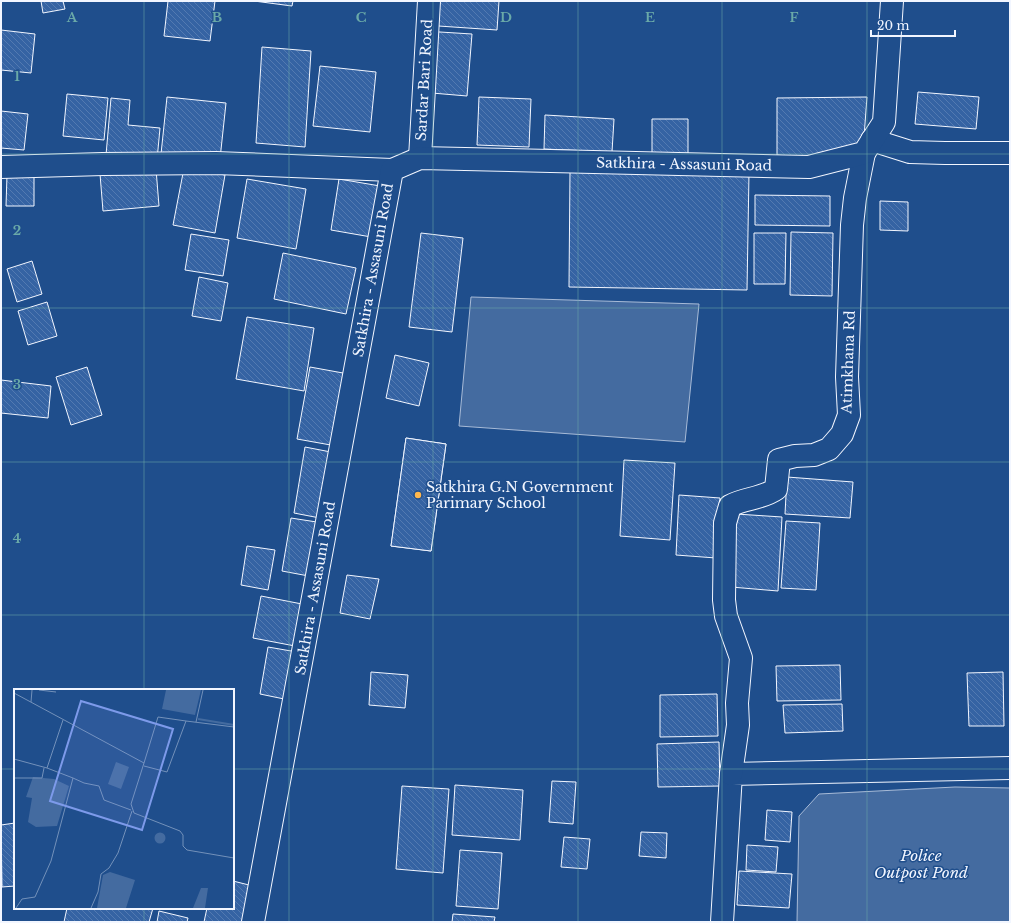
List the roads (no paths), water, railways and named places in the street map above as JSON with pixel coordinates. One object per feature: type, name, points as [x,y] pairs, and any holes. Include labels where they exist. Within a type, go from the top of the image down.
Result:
[{"type":"main road","name":"Sardar Bari Road","points":[[420,158],[429,1]]},
{"type":"main road","points":[[892,1],[884,122],[868,147],[910,152],[1010,152]]},
{"type":"main road","name":"Satkhira - Assasuni Road","points":[[253,922],[392,170],[420,158],[809,167],[868,147]]},
{"type":"main road","name":"Atimkhana Rd","points":[[731,774],[738,725],[737,703],[741,658],[726,616],[724,600],[725,535],[727,515],[730,506],[768,494],[776,489],[779,460],[795,456],[814,455],[829,449],[842,434],[849,415],[847,377],[852,225],[855,198],[868,147]]},
{"type":"main road","points":[[1,168],[103,164],[216,163],[392,170]]},
{"type":"main road","points":[[722,922],[731,774],[1010,768]]},
{"type":"water","points":[[471,297],[699,304],[685,442],[459,426]]},
{"type":"water","name":"Police Outpost Pond","points":[[955,787],[1010,788],[1010,922],[797,922],[799,816],[819,794]]},
{"type":"place","name":"Satkhira G.N Government Parimary School","points":[[418,495]]}]
